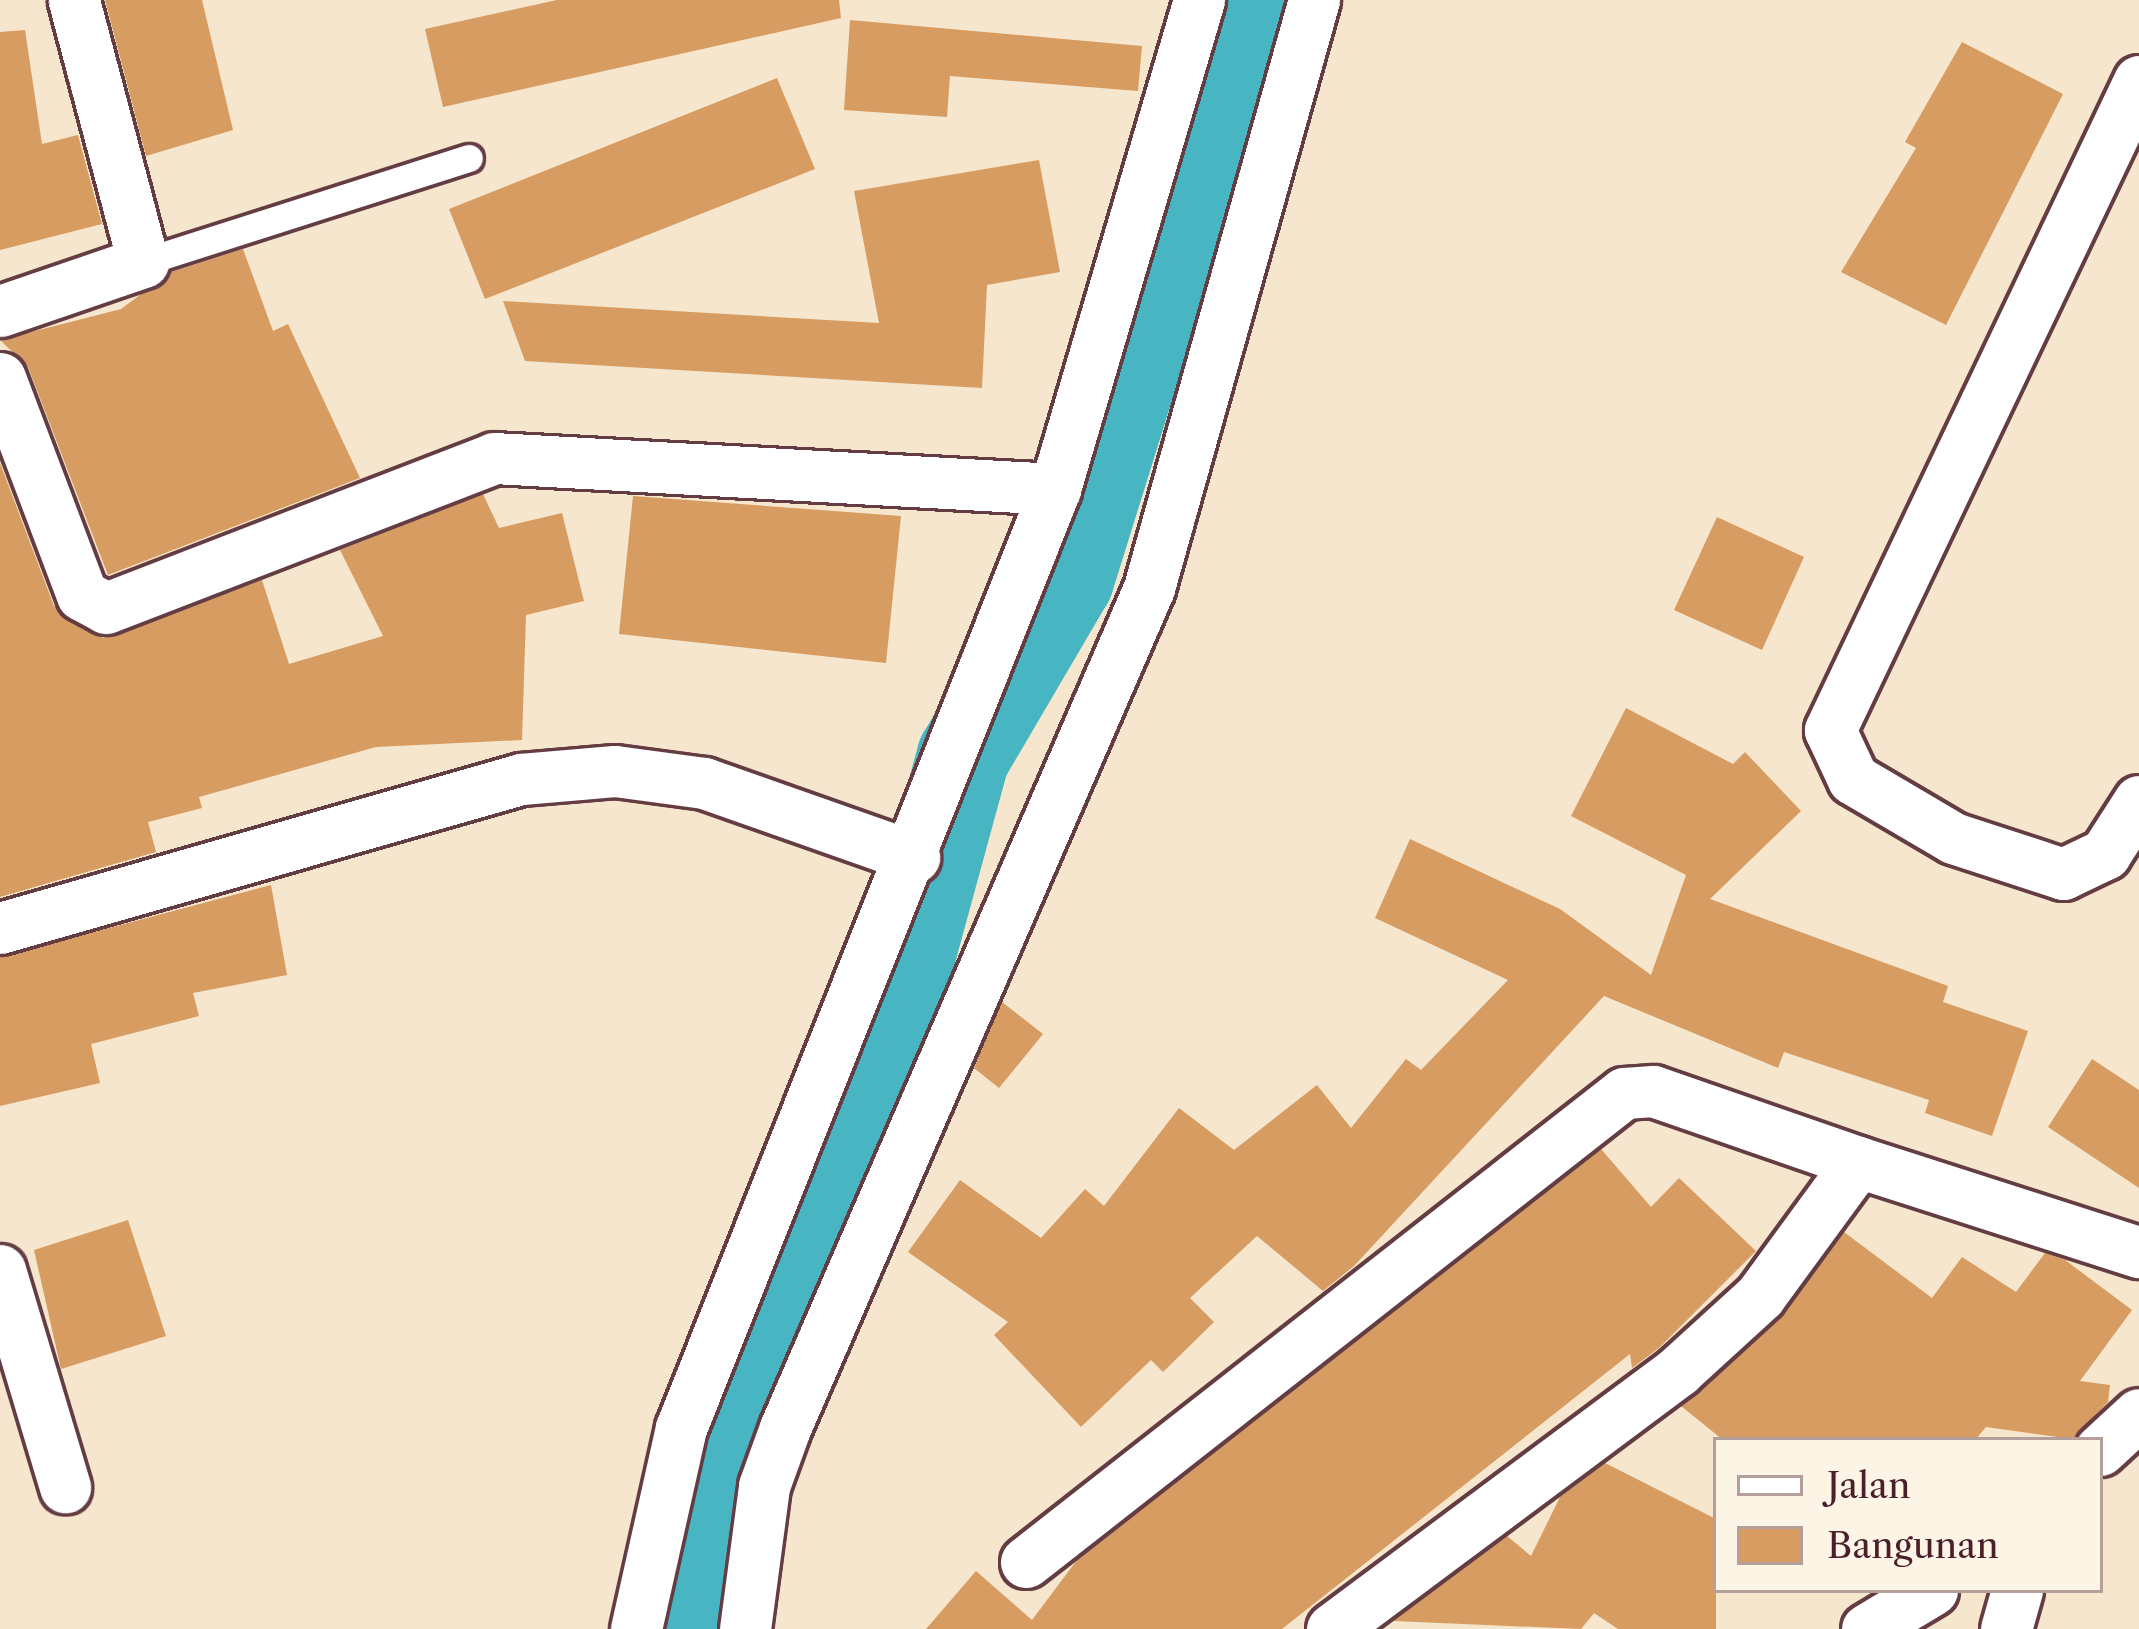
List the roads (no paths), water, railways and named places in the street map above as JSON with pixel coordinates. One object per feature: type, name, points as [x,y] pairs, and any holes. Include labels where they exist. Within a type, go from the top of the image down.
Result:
[{"type":"street","points":[[0,311],[143,262],[74,0]]},
{"type":"street","points":[[636,1629],[681,1428],[914,857],[1055,489],[1199,0]]},
{"type":"street","points":[[745,1629],[764,1486],[785,1428],[1150,588],[1314,0]]},
{"type":"street","points":[[2139,81],[1830,730],[1853,779],[1953,838],[2063,874],[2105,854],[2139,801]]},
{"type":"street","points":[[0,378],[82,596],[106,608],[494,458],[1055,489]]},
{"type":"street","points":[[0,928],[521,779],[615,771],[704,783],[914,857]]},
{"type":"street","points":[[1026,1562],[1612,1099],[1652,1091],[2139,1252]]},
{"type":"street","points":[[1332,1629],[1678,1371],[1760,1296],[1858,1162]]},
{"type":"street","points":[[0,1270],[8,1326],[65,1487]]},
{"type":"street","points":[[2103,1447],[2139,1414]]},
{"type":"street","points":[[1867,1629],[1927,1593]]},
{"type":"street","points":[[2006,1629],[2016,1593]]},
{"type":"lane","points":[[143,262],[469,158]]},
{"type":"waterway","points":[[684,1629],[706,1482],[843,1194],[963,756],[1067,579],[1207,130],[1261,0]]}]
